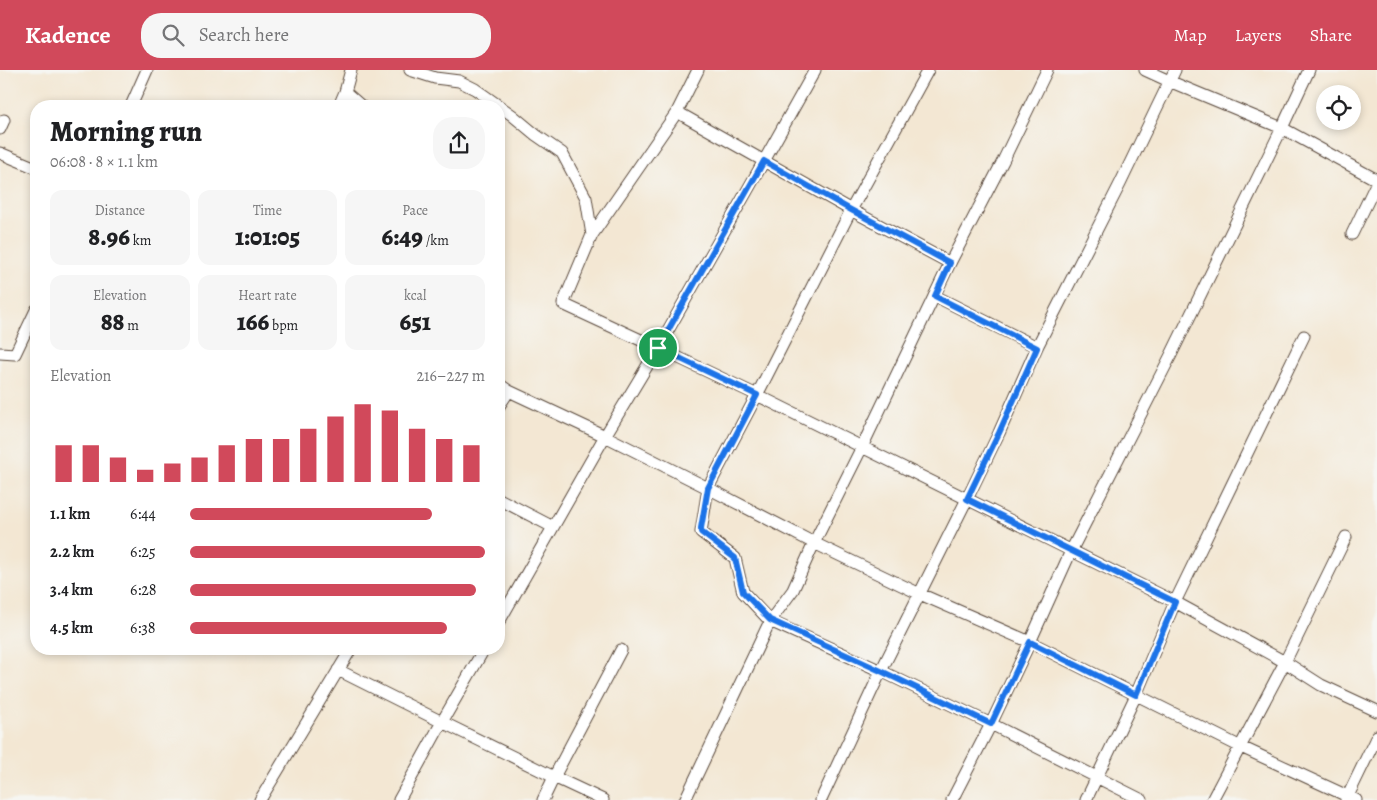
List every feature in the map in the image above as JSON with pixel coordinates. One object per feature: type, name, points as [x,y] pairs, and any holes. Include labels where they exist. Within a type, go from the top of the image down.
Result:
[{"type":"street","points":[[134,100],[147,70]]},
{"type":"street","points":[[342,100],[351,70]]},
{"type":"street","points":[[410,70],[435,78],[459,81],[491,100]]},
{"type":"street","points":[[698,70],[676,112],[592,235],[563,304],[757,395],[1175,602],[1284,662],[1321,685],[1377,711]]},
{"type":"street","points":[[505,611],[605,436],[658,348],[815,70]]},
{"type":"street","points":[[928,70],[851,210],[708,488],[701,532],[735,558],[743,592],[770,620],[991,724],[1142,800]]},
{"type":"street","points":[[685,800],[770,620],[793,590],[950,263],[1003,162],[1047,70]]},
{"type":"street","points":[[1145,70],[1282,128],[1377,181],[1352,234]]},
{"type":"street","points":[[821,800],[881,671],[999,433],[1037,348],[1120,184],[1174,70]]},
{"type":"street","points":[[952,800],[991,724],[1071,551],[1282,128],[1309,70]]},
{"type":"street","points":[[345,92],[355,100]]},
{"type":"street","points":[[505,110],[562,153],[586,198],[592,235]]},
{"type":"street","points":[[676,112],[950,263]]},
{"type":"street","points":[[505,116],[512,115]]},
{"type":"street","points":[[0,153],[30,166]]},
{"type":"street","points":[[935,296],[1037,348]]},
{"type":"street","points":[[0,353],[15,354],[30,323]]},
{"type":"street","points":[[1086,800],[1136,695],[1175,602],[1304,336]]},
{"type":"street","points":[[505,388],[708,488],[814,544],[920,594],[1030,642],[1350,799],[1377,736]]},
{"type":"street","points":[[505,396],[509,390]]},
{"type":"street","points":[[505,503],[553,526]]},
{"type":"street","points":[[1212,800],[1284,662],[1346,537]]},
{"type":"street","points":[[543,800],[621,650]]},
{"type":"street","points":[[260,800],[347,655]]},
{"type":"street","points":[[399,800],[481,655]]},
{"type":"street","points":[[338,670],[554,778],[603,800]]},
{"type":"route","points":[[764,161],[950,263],[935,296],[1037,348],[967,499],[1175,602],[1136,695],[1030,642],[991,724],[770,620],[743,592],[735,558],[701,532],[708,488],[757,395],[658,348],[764,161]]}]
